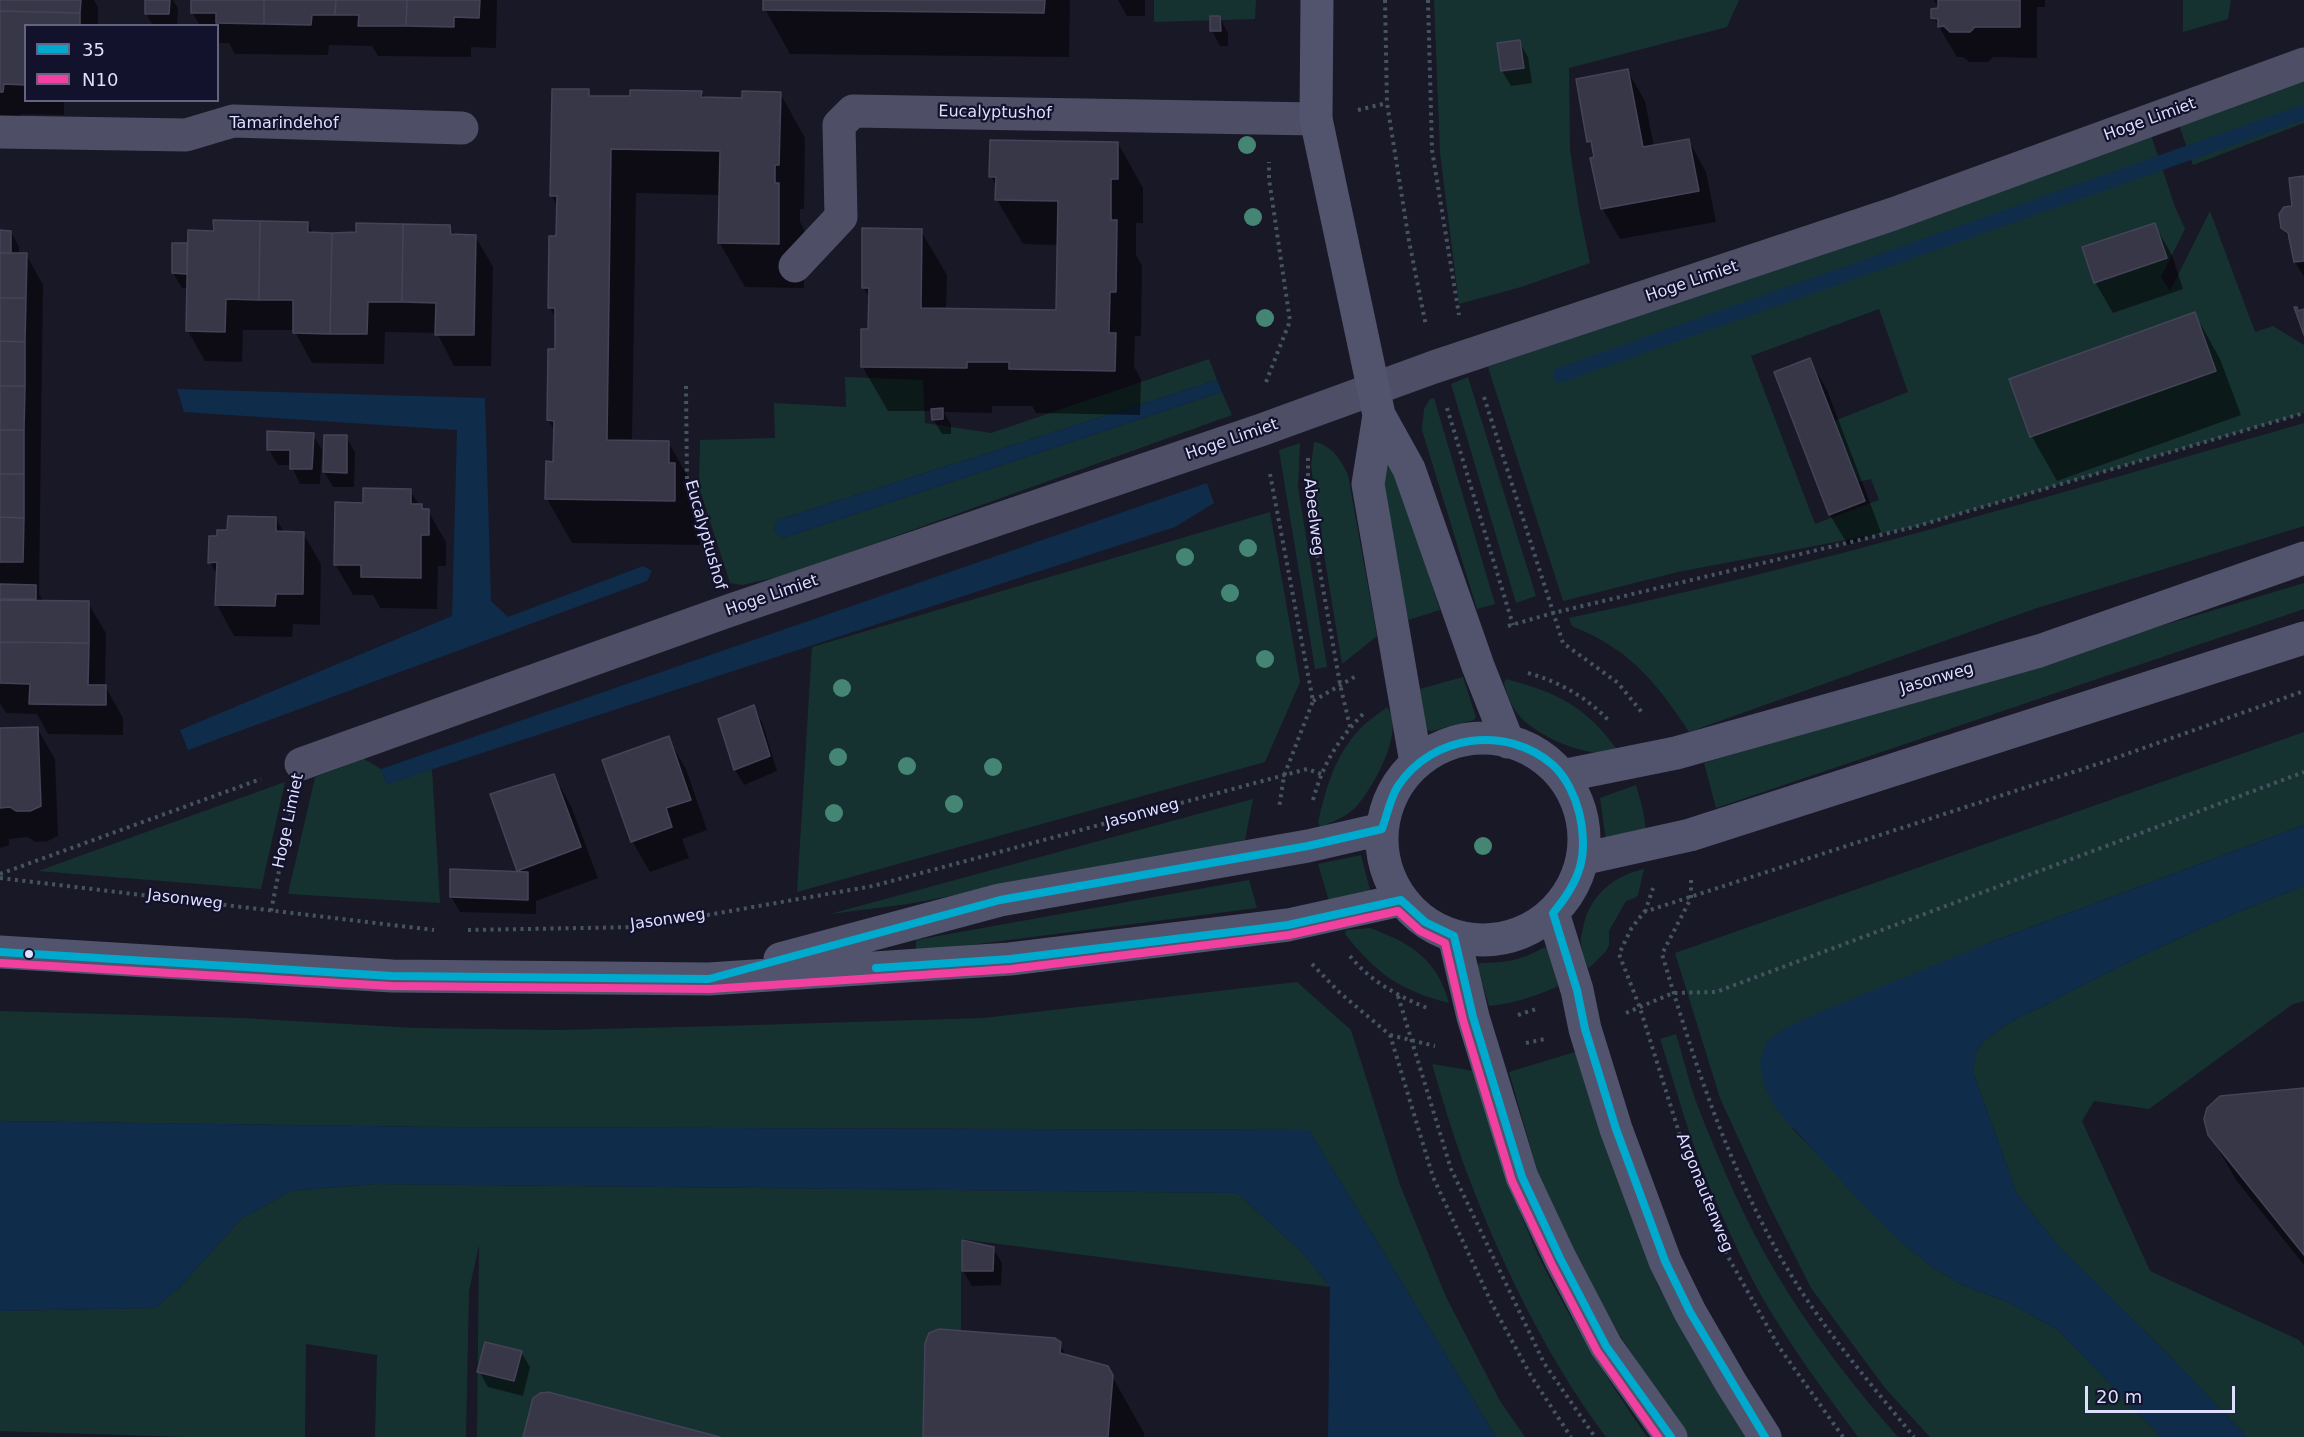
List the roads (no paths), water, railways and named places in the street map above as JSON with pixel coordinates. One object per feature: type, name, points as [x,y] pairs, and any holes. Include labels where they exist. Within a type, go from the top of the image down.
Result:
[{"type":"street","points":[[1317,0],[1316,119],[1376,402],[1409,469],[1478,666],[1508,742]]},
{"type":"street","name":"Hoge Limiet","points":[[301,764],[728,611],[1318,410],[1376,402],[1434,367],[1472,357],[1893,214],[2304,64]]},
{"type":"street","name":"Eucalyptushof","points":[[795,266],[841,217],[839,125],[853,111],[1316,119]]},
{"type":"street","name":"Tamarindehof","points":[[0,132],[186,135],[233,121],[462,128]]},
{"type":"street","points":[[1376,402],[1368,484],[1416,763]]},
{"type":"street","name":"Jasonweg","points":[[1562,776],[1676,753],[2039,651],[2304,558]]},
{"type":"street","points":[[1582,859],[1690,836],[2304,638]]},
{"type":"street","points":[[1492,739],[1508,742],[1538,755],[1562,776],[1577,802],[1581,816],[1584,844],[1582,859],[1571,888],[1552,913],[1531,928],[1506,938],[1480,941],[1454,936],[1425,922],[1401,900],[1391,884],[1385,867],[1382,829],[1386,810],[1403,777],[1429,753],[1460,741],[1492,739]]},
{"type":"street","points":[[709,979],[1000,900],[1308,846],[1382,829]]},
{"type":"street","points":[[0,952],[392,976],[709,979],[1010,959],[1288,925],[1401,900]]},
{"type":"street","points":[[1552,913],[1577,990],[1585,1029],[1627,1160],[1665,1260],[1690,1312],[1765,1437]]},
{"type":"street","points":[[1454,936],[1473,1017],[1522,1177],[1560,1258],[1606,1346],[1671,1437]]},
{"type":"water","points":[[1217,380],[1222,392],[784,538],[774,531],[777,520]]},
{"type":"water","points":[[177,389],[485,398],[491,601],[508,617],[643,566],[652,571],[647,581],[188,750],[180,730],[452,616],[457,430],[184,412]]},
{"type":"water","points":[[1207,483],[1214,503],[1175,527],[387,784],[381,769]]},
{"type":"water","points":[[2304,825],[2304,886],[2176,940],[2023,1016],[1988,1038],[1978,1048],[1975,1055],[1974,1075],[2017,1194],[2061,1249],[2166,1352],[2247,1437],[2161,1437],[2058,1330],[2007,1302],[1960,1284],[1931,1266],[1901,1242],[1864,1206],[1776,1109],[1765,1088],[1760,1062],[1766,1042],[1782,1030],[1820,1012],[1986,944]]},
{"type":"water","points":[[0,1121],[435,1127],[1309,1130],[1496,1437],[1328,1437],[1330,1287],[1303,1253],[1237,1193],[375,1184],[291,1191],[241,1219],[180,1287],[155,1308],[0,1311]]},
{"type":"waterway","points":[[1560,375],[2304,112]]}]
